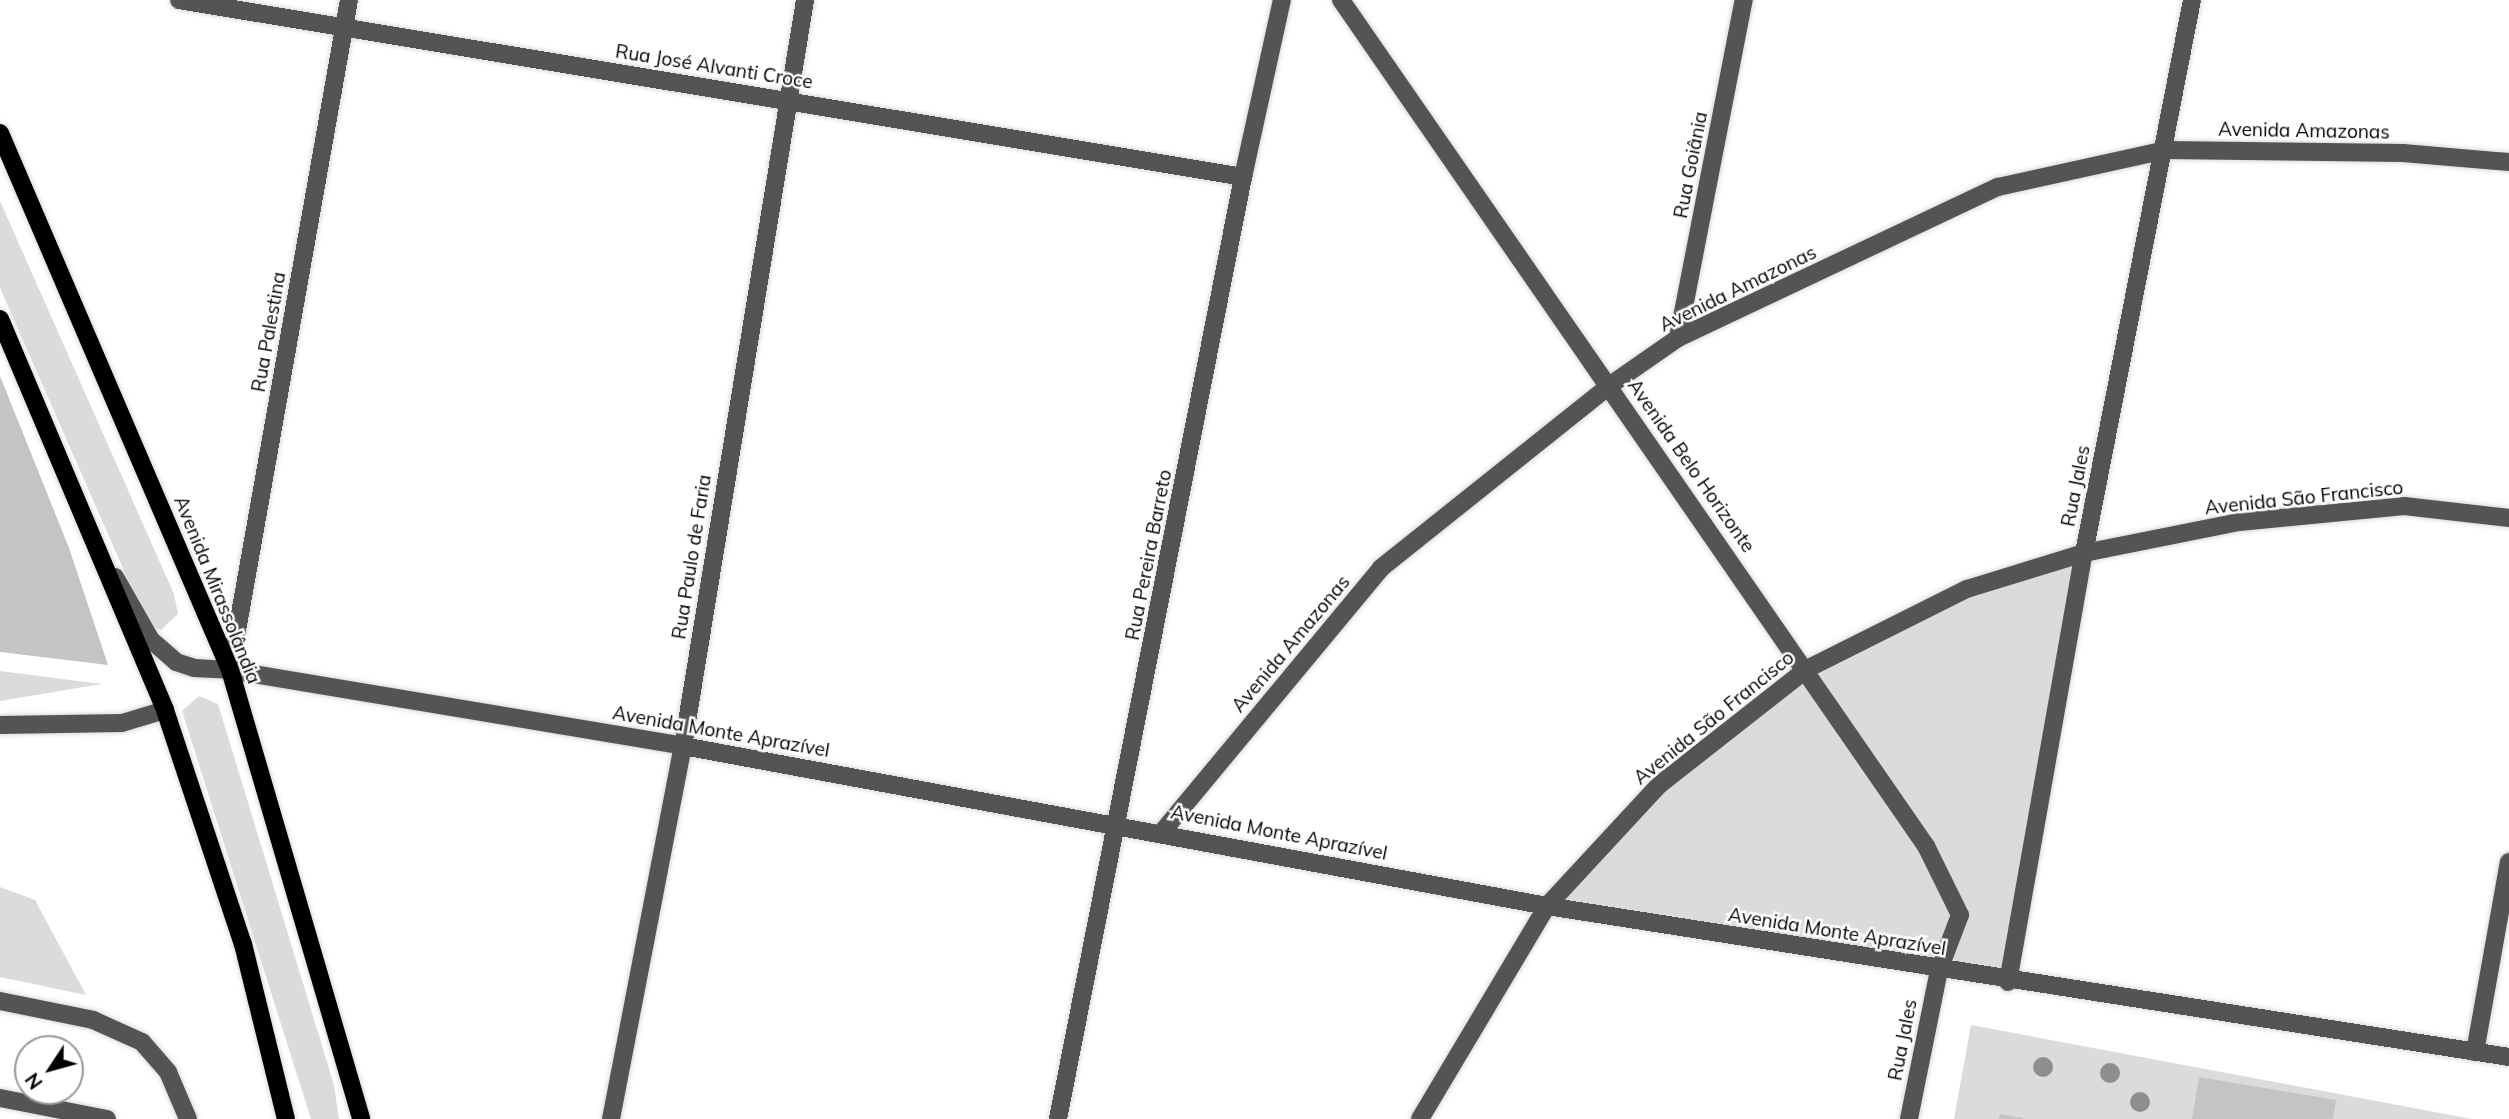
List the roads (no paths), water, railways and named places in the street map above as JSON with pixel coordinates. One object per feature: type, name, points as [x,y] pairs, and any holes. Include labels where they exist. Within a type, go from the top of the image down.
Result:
[{"type":"main road","name":"Avenida Mirassolândia","points":[[0,133],[230,670],[361,1119]]},
{"type":"main road","points":[[0,319],[102,552],[165,710],[243,944],[286,1119]]},
{"type":"street","name":"Rua José Alvanti Croce","points":[[179,0],[1243,177]]},
{"type":"street","name":"Rua Palestina","points":[[230,670],[349,0]]},
{"type":"street","name":"Rua Paulo de Faria","points":[[611,1119],[683,746],[805,0]]},
{"type":"street","name":"Rua Pereira Barreto","points":[[1058,1119],[1243,177],[1282,0]]},
{"type":"street","name":"Avenida Belo Horizonte","points":[[1341,0],[1807,669],[1926,846],[1960,915],[1939,970]]},
{"type":"street","name":"Rua Goiânia","points":[[1678,338],[1744,0]]},
{"type":"street","name":"Rua Jales","points":[[2008,982],[2084,553],[2165,150],[2192,0]]},
{"type":"street","name":"Avenida Amazonas","points":[[1162,832],[1381,568],[1609,386],[1678,338],[1998,187],[2165,150],[2403,153],[2509,162]]},
{"type":"street","name":"Avenida São Francisco","points":[[1420,1119],[1546,906],[1659,785],[1807,669],[1967,589],[2084,553],[2239,522],[2404,506],[2509,517]]},
{"type":"street","name":"Avenida Monte Aprazível","points":[[102,552],[151,640],[176,662],[194,668],[230,670],[683,746],[1162,832],[1546,906],[2008,982],[2509,1058]]},
{"type":"street","points":[[0,725],[122,723],[165,710]]},
{"type":"street","points":[[2475,1052],[2509,862]]},
{"type":"street","name":"Rua Jales","points":[[1909,1119],[1939,970]]},
{"type":"street","points":[[0,1001],[93,1020],[142,1042],[168,1072],[188,1119]]},
{"type":"street","points":[[0,1098],[107,1119]]}]
